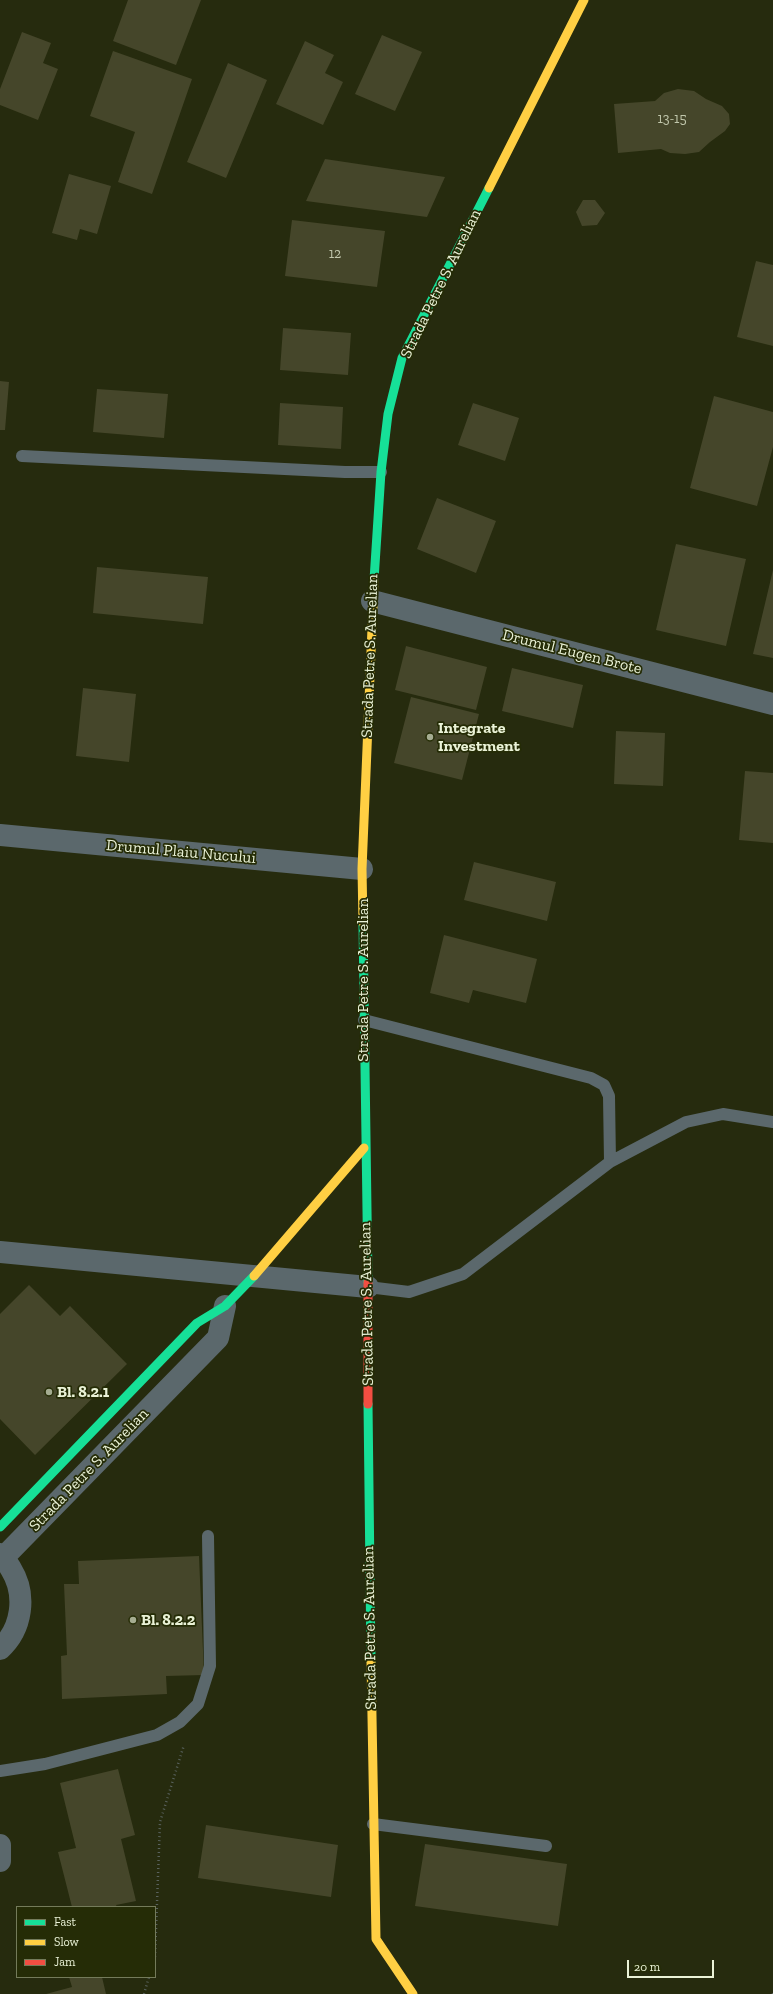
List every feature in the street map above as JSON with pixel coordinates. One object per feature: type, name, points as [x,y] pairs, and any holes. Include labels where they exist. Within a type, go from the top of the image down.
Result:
[{"type":"street","name":"Strada Petre S. Aurelian","points":[[413,1994],[376,1939],[368,1531],[368,1287],[364,1148],[362,869],[372,601],[381,472],[388,414],[402,358],[584,0]]},
{"type":"street","name":"Drumul Eugen Brote","points":[[372,601],[773,704]]},
{"type":"street","name":"Drumul Plaiu Nucului","points":[[0,835],[362,869]]},
{"type":"street","points":[[225,1306],[254,1278],[364,1148]]},
{"type":"street","points":[[0,1252],[254,1278],[368,1287]]},
{"type":"street","name":"Strada Petre S. Aurelian","points":[[0,1527],[197,1323],[225,1306]]},
{"type":"street","name":"Strada Petre S. Aurelian","points":[[1,1557],[218,1338],[225,1306]]},
{"type":"street","points":[[0,1649],[8,1642],[18,1622],[21,1599],[16,1577],[1,1557]]},
{"type":"street","points":[[0,1845],[0,1861]]},
{"type":"lane","points":[[22,456],[337,472],[381,472]]},
{"type":"lane","points":[[364,1020],[591,1078],[604,1085],[608,1096],[610,1162]]},
{"type":"lane","points":[[368,1287],[409,1292],[463,1274],[610,1162],[686,1122],[723,1114],[773,1122]]},
{"type":"lane","points":[[0,1771],[45,1764],[157,1735],[180,1722],[198,1704],[210,1666],[208,1536]]},
{"type":"lane","points":[[374,1824],[546,1846]]},
{"type":"path","points":[[156,1930],[160,1822],[198,1704]]},
{"type":"path","points":[[144,1994],[149,1978]]},
{"type":"building","points":[[128,0],[201,0],[176,65],[113,41]]},
{"type":"building","points":[[22,32],[51,43],[43,63],[58,69],[38,120],[0,105],[0,89]]},
{"type":"building","points":[[382,35],[422,52],[395,111],[355,94]]},
{"type":"building","points":[[305,41],[334,55],[325,73],[343,82],[323,125],[276,104]]},
{"type":"building","points":[[113,51],[192,79],[152,194],[118,182],[135,132],[90,116]]},
{"type":"building","points":[[228,63],[267,80],[226,178],[187,162]]},
{"type":"building","points":[[678,89],[694,91],[706,99],[722,106],[729,114],[730,124],[725,131],[699,152],[685,154],[670,153],[661,149],[618,153],[614,104],[655,101],[664,93]]},
{"type":"building","points":[[325,159],[445,177],[427,217],[306,201]]},
{"type":"building","points":[[69,174],[111,186],[97,234],[80,229],[77,240],[52,233]]},
{"type":"building","points":[[583,200],[595,200],[605,213],[597,225],[582,226],[576,212]]},
{"type":"building","points":[[292,220],[385,231],[377,287],[285,276]]},
{"type":"building","points":[[756,261],[773,265],[773,346],[737,337]]},
{"type":"building","points":[[283,328],[351,333],[348,375],[280,370]]},
{"type":"building","points":[[0,381],[9,382],[5,430],[0,430]]},
{"type":"building","points":[[97,389],[168,394],[164,438],[93,432]]},
{"type":"building","points":[[714,396],[773,412],[773,447],[757,506],[690,488]]},
{"type":"building","points":[[280,403],[343,407],[341,449],[278,445]]},
{"type":"building","points":[[473,403],[519,418],[505,461],[458,445]]},
{"type":"building","points":[[437,498],[496,521],[476,573],[417,549]]},
{"type":"building","points":[[676,544],[746,559],[726,646],[656,630]]},
{"type":"building","points":[[97,567],[208,577],[203,624],[93,613]]},
{"type":"building","points":[[773,570],[773,658],[753,654]]},
{"type":"building","points":[[406,646],[487,667],[476,710],[395,690]]},
{"type":"building","points":[[512,668],[583,685],[573,728],[502,711]]},
{"type":"building","points":[[83,688],[136,694],[129,762],[76,756]]},
{"type":"building","points":[[411,697],[479,714],[462,780],[394,763]]},
{"type":"building","points":[[616,731],[665,733],[663,786],[614,784]]},
{"type":"building","points":[[745,771],[773,773],[773,843],[739,840]]},
{"type":"building","points":[[474,862],[556,882],[547,921],[464,900]]},
{"type":"building","points":[[444,935],[537,959],[526,1003],[473,990],[469,1003],[430,993]]},
{"type":"building","name":"Bl. 8.2.1","points":[[29,1285],[60,1316],[70,1306],[127,1364],[35,1455],[0,1419],[0,1314]]},
{"type":"building","name":"Bl. 8.2.2","points":[[199,1556],[204,1675],[166,1676],[167,1694],[62,1699],[61,1656],[67,1655],[64,1584],[79,1584],[78,1561]]},
{"type":"building","points":[[118,1769],[135,1835],[121,1839],[136,1901],[116,1906],[72,1906],[58,1852],[76,1848],[60,1783]]},
{"type":"building","points":[[206,1825],[338,1845],[331,1897],[198,1878]]},
{"type":"building","points":[[425,1844],[567,1864],[558,1926],[415,1906]]},
{"type":"building","points":[[69,1978],[102,1978],[106,1994],[46,1994],[72,1987]]},
{"type":"traffic: fast","points":[[374,580],[381,472],[388,414],[402,358],[489,188]]},
{"type":"traffic: fast","points":[[363,923],[368,1282]]},
{"type":"traffic: fast","points":[[0,1527],[197,1323],[225,1306],[254,1276]]},
{"type":"traffic: fast","points":[[368,1404],[371,1661]]},
{"type":"traffic: slow","points":[[489,188],[584,0]]},
{"type":"traffic: slow","points":[[363,923],[362,869],[374,580]]},
{"type":"traffic: slow","points":[[254,1276],[364,1148]]},
{"type":"traffic: slow","points":[[371,1661],[376,1939],[413,1994]]},
{"type":"traffic: jam","points":[[368,1282],[368,1404]]},
{"type":"place","name":"Integrate Investment","points":[[430,737]]},
{"type":"place","name":"Bl. 8.2.1","points":[[49,1392]]},
{"type":"place","name":"Bl. 8.2.2","points":[[133,1620]]}]
